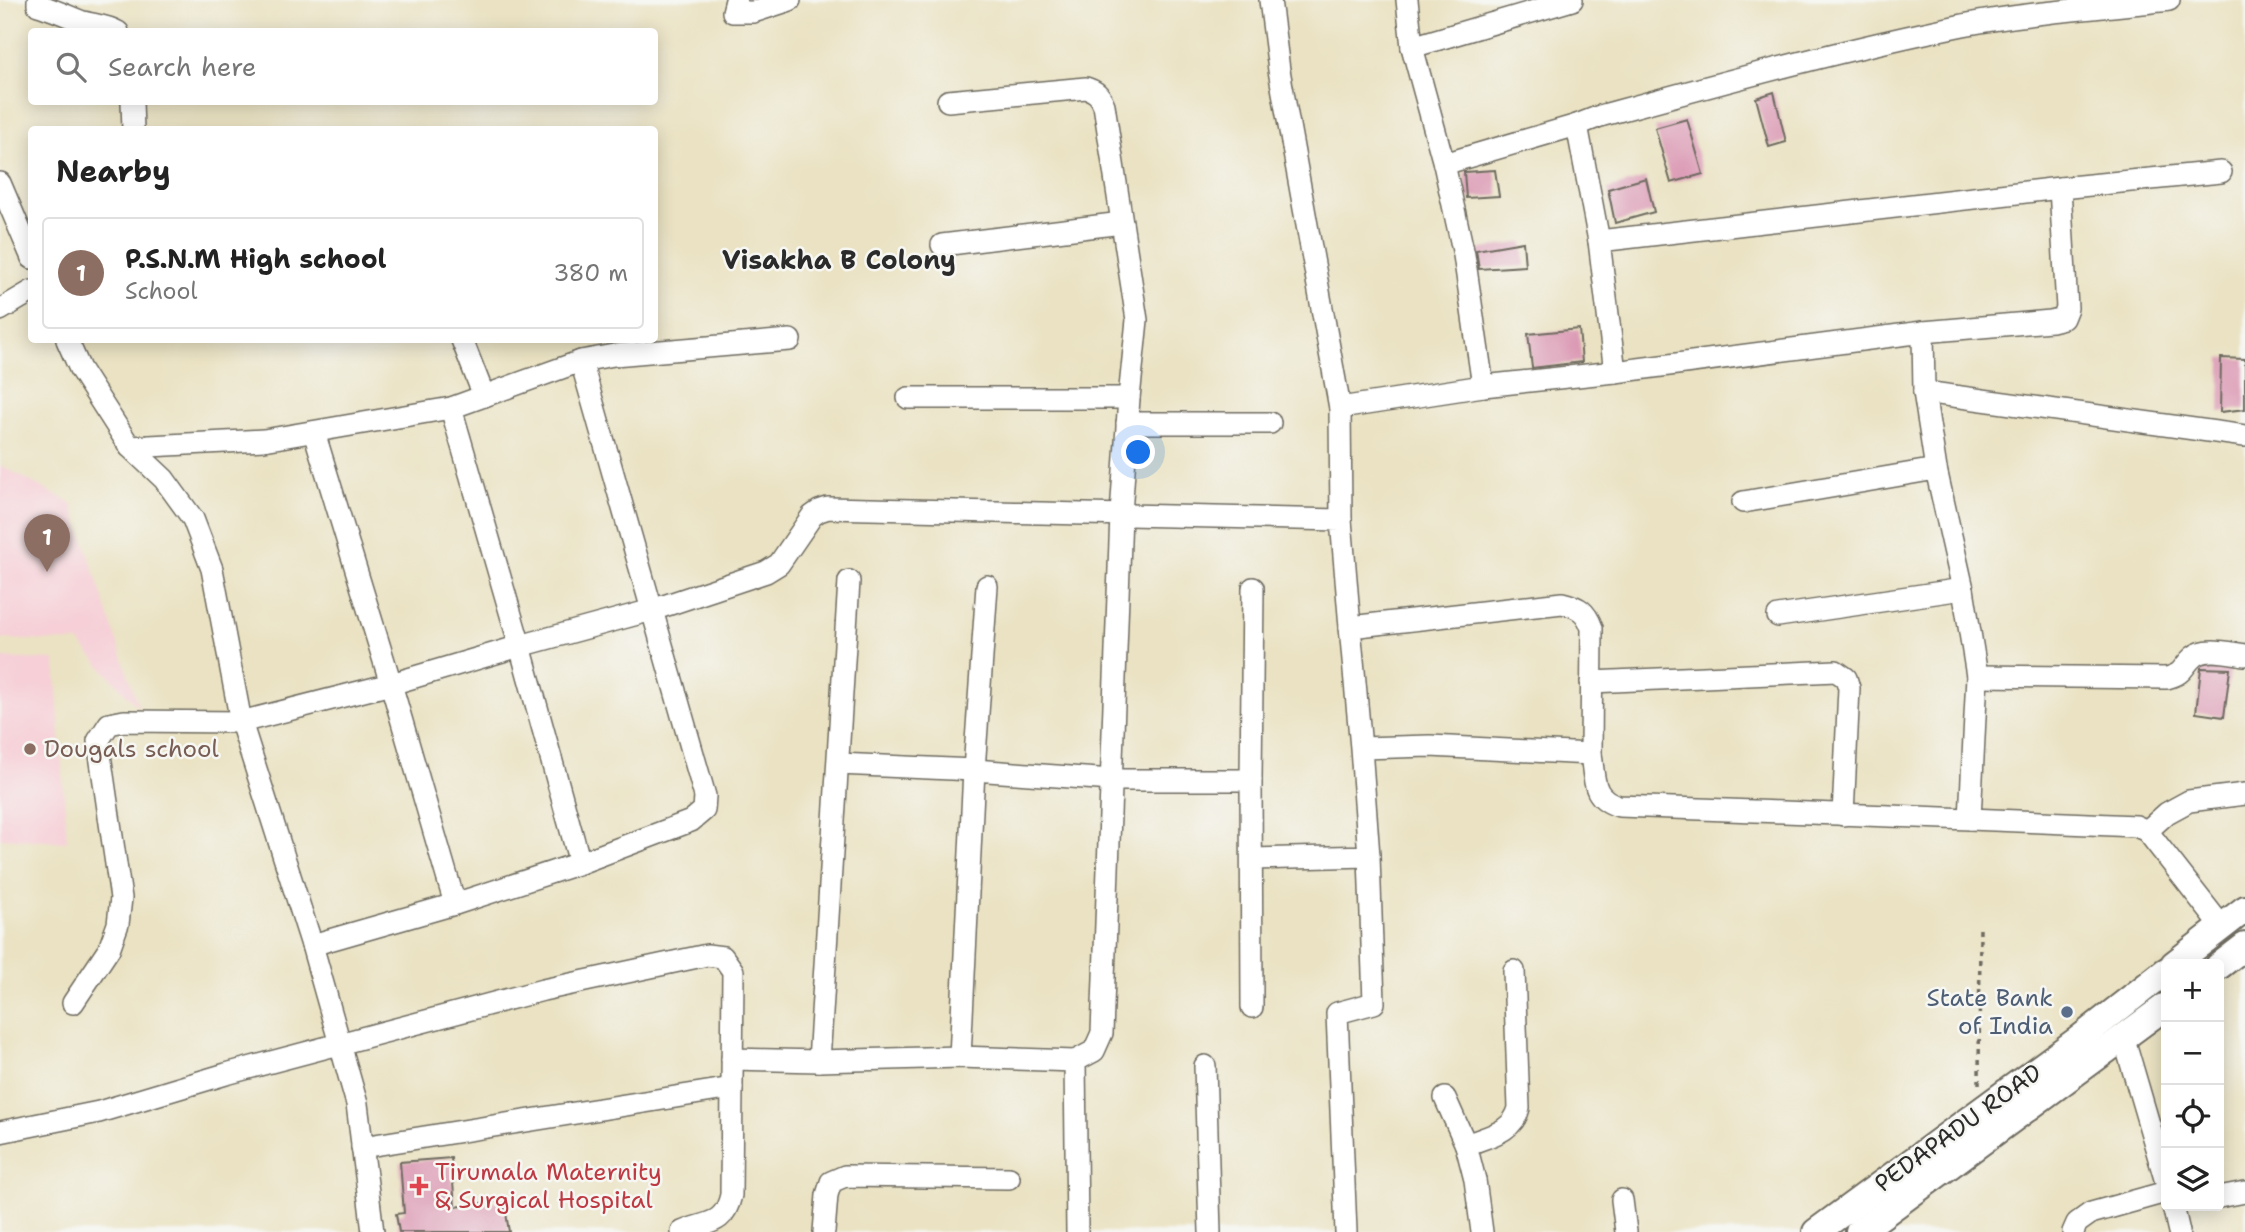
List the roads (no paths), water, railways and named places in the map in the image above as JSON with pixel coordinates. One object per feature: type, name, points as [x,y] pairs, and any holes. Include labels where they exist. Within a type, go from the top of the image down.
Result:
[{"type":"main road","points":[[2180,959],[2245,909]]},
{"type":"main road","points":[[2224,962],[2245,946]]},
{"type":"main road","name":"PEDAPADU ROAD","points":[[1816,1232],[2079,1039],[2161,975]]},
{"type":"main road","name":"PEDAPADU ROAD","points":[[1859,1232],[2161,1010]]},
{"type":"street","points":[[38,0],[38,5],[81,21],[112,28]]},
{"type":"street","points":[[736,0],[733,12],[753,12],[790,0]]},
{"type":"street","points":[[1270,0],[1279,70],[1340,408],[1341,520],[1368,856],[1374,1003],[1337,1013],[1346,1232]]},
{"type":"street","points":[[1406,0],[1412,47],[1444,164],[1464,255],[1482,386]]},
{"type":"street","points":[[1412,47],[1572,0]]},
{"type":"street","points":[[1444,164],[1600,116],[1812,58],[1965,25],[2169,0]]},
{"type":"street","points":[[732,1059],[819,1061],[960,1057],[1075,1061],[1094,1051],[1102,1033],[1121,514],[1137,320],[1104,105],[1095,90],[1086,88],[948,101]]},
{"type":"street","points":[[132,105],[133,126]]},
{"type":"street","points":[[1577,125],[1599,241],[1615,372]]},
{"type":"street","points":[[1599,241],[2221,172]]},
{"type":"street","points":[[0,183],[22,217],[28,242]]},
{"type":"street","points":[[1340,408],[1482,386],[1615,372],[1923,332],[2063,318],[2067,308],[2060,188]]},
{"type":"street","points":[[942,245],[1122,223]]},
{"type":"street","points":[[0,310],[28,294]]},
{"type":"street","points":[[1923,332],[1924,392],[1936,469],[1963,589],[1977,676],[1970,819]]},
{"type":"street","points":[[130,447],[264,440],[314,432],[452,408],[581,361],[614,355],[790,340]]},
{"type":"street","points":[[68,343],[80,369],[130,447],[164,479],[193,519],[212,569],[241,722],[312,945],[356,1104],[373,1232]]},
{"type":"street","points":[[463,343],[484,396]]},
{"type":"street","points":[[312,945],[455,904],[580,863],[691,821],[704,810],[705,796],[581,361]]},
{"type":"street","points":[[1924,392],[2245,436]]},
{"type":"street","points":[[908,398],[1129,398]]},
{"type":"street","points":[[452,408],[580,863]]},
{"type":"street","points":[[1127,422],[1270,423]]},
{"type":"street","points":[[314,432],[455,904]]},
{"type":"street","points":[[1743,502],[1936,469]]},
{"type":"street","points":[[73,1003],[109,948],[118,924],[121,898],[98,741],[109,724],[124,721],[241,722],[391,684],[652,610],[766,572],[779,564],[812,516],[828,509],[1341,520]]},
{"type":"street","points":[[819,1061],[849,581]]},
{"type":"street","points":[[960,1057],[974,770],[987,586]]},
{"type":"street","points":[[1252,1007],[1253,588]]},
{"type":"street","points":[[1778,616],[1963,589]]},
{"type":"street","points":[[1350,626],[1562,603],[1579,607],[1587,615],[1592,628],[1591,754],[1596,790],[1605,802],[1619,806],[2136,826],[2147,831],[2222,927]]},
{"type":"street","points":[[1977,676],[2167,678],[2183,671],[2199,653],[2245,654]]},
{"type":"street","points":[[1591,682],[1836,671],[1846,678],[1849,688],[1843,815]]},
{"type":"street","points":[[1361,748],[1430,746],[1591,754]]},
{"type":"street","points":[[838,764],[1112,779],[1251,780]]},
{"type":"street","points":[[2147,831],[2167,813],[2189,801],[2245,794]]},
{"type":"street","points":[[1253,859],[1368,856]]},
{"type":"street","points":[[0,1132],[99,1112],[226,1074],[543,990],[707,955],[723,957],[733,971],[731,1195],[728,1208],[720,1220],[682,1232],[670,1232]]},
{"type":"street","points":[[1466,1145],[1504,1130],[1516,1119],[1519,1108],[1514,971]]},
{"type":"street","points":[[2124,1039],[2161,1165]]},
{"type":"street","points":[[1075,1061],[1077,1232]]},
{"type":"street","points":[[1205,1066],[1210,1232]]},
{"type":"street","points":[[362,1147],[732,1088]]},
{"type":"street","points":[[1446,1098],[1466,1145],[1475,1180],[1482,1232]]},
{"type":"street","points":[[824,1232],[827,1195],[831,1182],[845,1176],[1009,1178]]},
{"type":"street","points":[[2224,1196],[2245,1192]]},
{"type":"street","points":[[1622,1200],[1626,1232]]},
{"type":"street","points":[[2073,1232],[2077,1223],[2091,1213],[2161,1204]]},
{"type":"street","points":[[2175,1211],[2179,1232]]},
{"type":"place","name":"P.S.N.M High school","points":[[47,572]]},
{"type":"place","name":"Dougals school","points":[[30,749]]},
{"type":"place","name":"State Bank of India","points":[[2067,1012]]},
{"type":"place","name":"Tirumala Maternity & Surgical Hospital","points":[[419,1186]]},
{"type":"district","name":"Visakha B Colony","points":[[839,260]]}]
